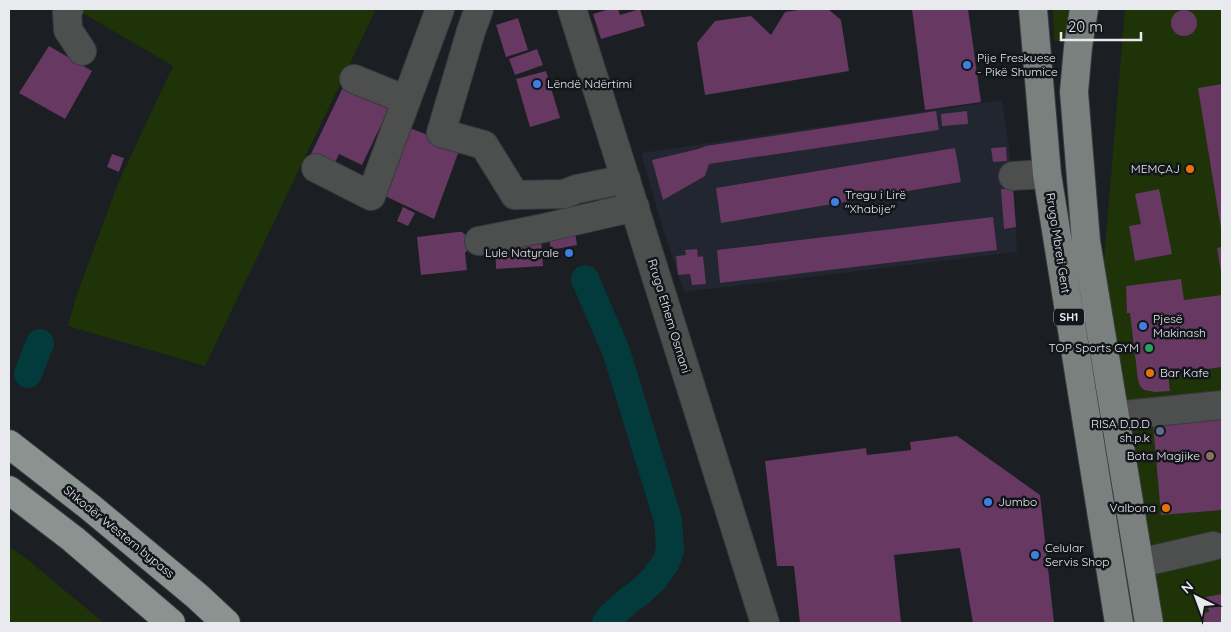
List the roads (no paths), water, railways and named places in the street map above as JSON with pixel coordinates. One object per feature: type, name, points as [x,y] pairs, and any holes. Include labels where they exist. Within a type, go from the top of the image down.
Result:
[{"type":"highway","name":"Shkodër Western bypass","points":[[9,444],[90,507],[197,596],[226,623]]},
{"type":"highway","points":[[9,490],[73,539],[171,623]]},
{"type":"main road","name":"Rruga Mbreti Gent","points":[[1032,9],[1046,174],[1120,623]]},
{"type":"main road","name":"SH1","points":[[1084,9],[1078,47],[1074,102],[1086,241],[1149,623]]},
{"type":"street","points":[[69,9],[67,12],[68,30],[82,51]]},
{"type":"street","points":[[316,168],[371,196],[440,9]]},
{"type":"street","points":[[479,9],[441,133],[484,144],[515,195],[564,194],[576,189],[626,179]]},
{"type":"street","name":"Rruga Ethem Osmani","points":[[572,9],[634,207],[653,232],[765,623]]},
{"type":"street","points":[[354,79],[406,100]]},
{"type":"street","points":[[1013,176],[1046,174]]},
{"type":"street","points":[[479,241],[634,207]]},
{"type":"street","points":[[1115,416],[1222,405]]},
{"type":"street","points":[[1140,563],[1213,546]]},
{"type":"waterway","points":[[585,279],[616,351],[668,520],[670,550],[666,562],[654,579],[610,617],[606,623]]},
{"type":"waterway","points":[[28,374],[40,343]]},
{"type":"place","name":"Pije Freskuese - Pikë Shumice","points":[[967,65]]},
{"type":"place","name":"Lëndë Ndërtimi","points":[[537,84]]},
{"type":"place","name":"MEMÇAJ","points":[[1190,169]]},
{"type":"place","name":"Tregu i Lirë \"Xhabije\"","points":[[835,202]]},
{"type":"place","name":"Lule Natyrale","points":[[569,253]]},
{"type":"place","name":"Pjesë Makinash","points":[[1143,326]]},
{"type":"place","name":"TOP Sports GYM","points":[[1149,348]]},
{"type":"place","name":"Bar Kafe","points":[[1150,373]]},
{"type":"place","name":"RISA D.D.D sh.p.k","points":[[1160,431]]},
{"type":"place","name":"Bota Magjike","points":[[1210,456]]},
{"type":"place","name":"Jumbo","points":[[988,502]]},
{"type":"place","name":"Valbona","points":[[1166,508]]},
{"type":"place","name":"Celular Servis Shop","points":[[1035,555]]}]
